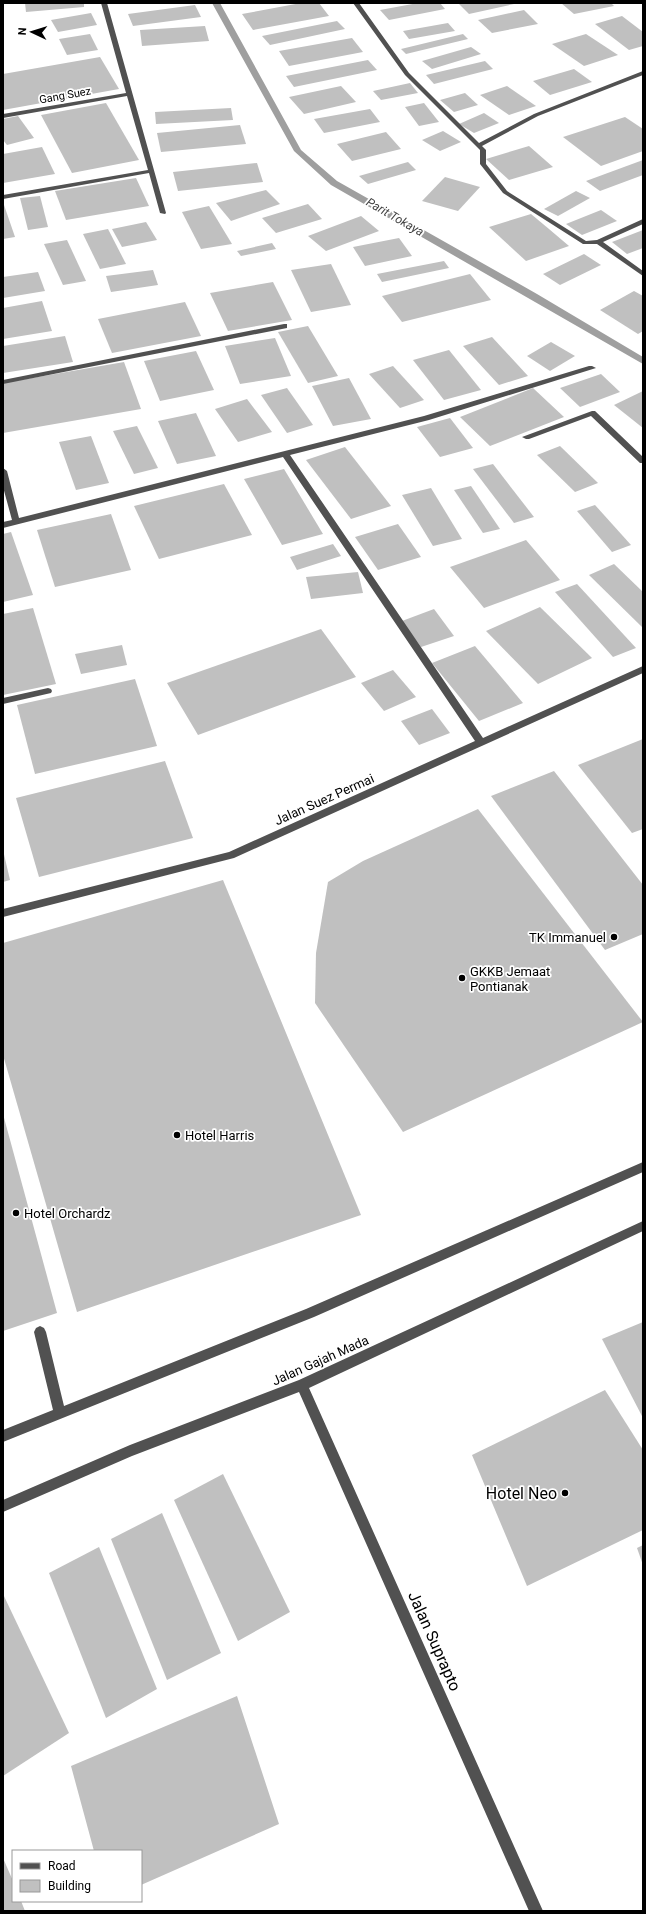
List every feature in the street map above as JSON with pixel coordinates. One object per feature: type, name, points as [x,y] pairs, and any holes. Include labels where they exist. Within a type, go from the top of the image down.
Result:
[{"type":"street","points":[[104,3],[163,213]]},
{"type":"street","points":[[356,3],[407,74],[468,136],[479,144],[483,150],[483,164],[504,192],[582,242],[589,244],[598,242],[643,221]]},
{"type":"street","points":[[479,144],[536,115],[643,73]]},
{"type":"street","name":"Gang Suez","points":[[3,116],[130,94]]},
{"type":"street","points":[[3,197],[151,171]]},
{"type":"street","points":[[598,242],[643,274]]},
{"type":"street","points":[[3,382],[284,326]]},
{"type":"street","points":[[3,525],[426,418],[592,368]]},
{"type":"street","points":[[526,437],[592,413],[643,461]]},
{"type":"street","points":[[285,453],[481,742]]},
{"type":"street","points":[[3,471],[16,522]]},
{"type":"street","name":"Jalan Suez Permai","points":[[3,913],[231,855],[643,669]]},
{"type":"street","points":[[3,701],[48,691]]},
{"type":"street","points":[[3,1436],[310,1313],[643,1167]]},
{"type":"street","name":"Jalan Gajah Mada","points":[[3,1506],[130,1451],[302,1385],[643,1226]]},
{"type":"street","points":[[40,1332],[60,1413]]},
{"type":"street","name":"Jalan Suprapto","points":[[302,1385],[536,1911]]},
{"type":"building","points":[[25,3],[84,3],[84,7],[26,12]]},
{"type":"building","points":[[301,3],[319,3],[329,16],[253,30],[242,14]]},
{"type":"building","points":[[418,3],[440,3],[445,9],[389,20],[380,10]]},
{"type":"building","points":[[458,3],[514,3],[514,4],[469,14]]},
{"type":"building","points":[[561,3],[611,3],[614,6],[574,14]]},
{"type":"building","points":[[195,5],[201,17],[133,26],[128,14]]},
{"type":"building","points":[[524,10],[538,24],[492,33],[478,20]]},
{"type":"building","points":[[91,13],[97,25],[58,32],[51,20]]},
{"type":"building","points":[[622,16],[643,32],[643,46],[629,50],[595,24]]},
{"type":"building","points":[[337,21],[345,29],[270,45],[262,36]]},
{"type":"building","points":[[448,23],[455,31],[409,39],[403,31]]},
{"type":"building","points":[[205,26],[209,41],[142,46],[140,30]]},
{"type":"building","points":[[90,34],[98,50],[67,55],[59,39]]},
{"type":"building","points":[[463,34],[468,39],[406,54],[401,49]]},
{"type":"building","points":[[586,34],[618,55],[584,66],[552,44]]},
{"type":"building","points":[[352,38],[363,52],[289,66],[279,51]]},
{"type":"building","points":[[471,47],[481,54],[432,69],[422,61]]},
{"type":"building","points":[[100,57],[119,89],[3,110],[3,74]]},
{"type":"building","points":[[368,60],[377,70],[294,87],[286,76]]},
{"type":"building","points":[[485,61],[493,69],[434,84],[426,75]]},
{"type":"building","points":[[574,69],[592,82],[550,95],[533,81]]},
{"type":"building","points":[[410,83],[418,93],[381,100],[373,91]]},
{"type":"building","points":[[341,86],[356,102],[304,114],[289,97]]},
{"type":"building","points":[[507,86],[536,106],[509,115],[480,95]]},
{"type":"building","points":[[465,93],[478,105],[454,112],[440,100]]},
{"type":"building","points":[[106,103],[139,160],[72,173],[41,115]]},
{"type":"building","points":[[424,103],[439,122],[419,126],[405,107]]},
{"type":"building","points":[[231,108],[233,120],[156,124],[155,112]]},
{"type":"building","points":[[370,109],[380,122],[324,133],[314,119]]},
{"type":"building","points":[[484,113],[499,123],[474,133],[459,124]]},
{"type":"building","points":[[18,116],[34,138],[7,145],[3,140],[3,119]]},
{"type":"building","points":[[625,117],[643,129],[643,151],[601,166],[563,137]]},
{"type":"building","points":[[240,125],[246,144],[161,152],[157,133]]},
{"type":"building","points":[[443,131],[461,142],[440,151],[422,140]]},
{"type":"building","points":[[386,132],[401,149],[352,161],[337,144]]},
{"type":"building","points":[[529,146],[553,167],[509,180],[486,159]]},
{"type":"building","points":[[42,147],[55,174],[3,183],[3,154]]},
{"type":"building","points":[[643,160],[643,175],[600,191],[586,181]]},
{"type":"building","points":[[408,162],[416,170],[368,184],[359,176]]},
{"type":"building","points":[[257,163],[263,182],[178,191],[173,172]]},
{"type":"building","points":[[445,177],[480,187],[458,211],[422,201]]},
{"type":"building","points":[[136,178],[149,206],[66,220],[55,191]]},
{"type":"building","points":[[266,190],[280,204],[231,221],[216,203]]},
{"type":"building","points":[[576,191],[590,198],[558,216],[544,209]]},
{"type":"building","points":[[40,196],[48,227],[28,230],[20,198]]},
{"type":"building","points":[[3,202],[15,237],[3,239]]},
{"type":"building","points":[[308,204],[322,219],[276,233],[262,218]]},
{"type":"building","points":[[209,206],[232,244],[201,249],[182,212]]},
{"type":"building","points":[[601,210],[617,221],[582,235],[566,224]]},
{"type":"building","points":[[531,214],[569,246],[526,261],[489,227]]},
{"type":"building","points":[[361,216],[379,231],[326,251],[308,236]]},
{"type":"building","points":[[146,222],[157,240],[122,247],[112,229]]},
{"type":"building","points":[[108,229],[126,264],[100,269],[83,234]]},
{"type":"building","points":[[643,230],[643,248],[627,254],[612,242]]},
{"type":"building","points":[[399,238],[412,256],[365,266],[353,247]]},
{"type":"building","points":[[67,240],[86,281],[63,285],[44,244]]},
{"type":"building","points":[[272,243],[276,249],[241,256],[237,251]]},
{"type":"building","points":[[584,254],[601,265],[560,285],[543,274]]},
{"type":"building","points":[[444,261],[449,268],[382,282],[377,274]]},
{"type":"building","points":[[331,264],[351,305],[311,312],[291,270]]},
{"type":"building","points":[[153,270],[158,285],[111,292],[106,276]]},
{"type":"building","points":[[38,272],[45,291],[3,298],[3,277]]},
{"type":"building","points":[[470,274],[491,300],[402,322],[382,296]]},
{"type":"building","points":[[273,282],[292,320],[228,331],[210,293]]},
{"type":"building","points":[[634,291],[643,296],[643,331],[638,334],[600,310]]},
{"type":"building","points":[[42,301],[52,331],[3,339],[3,308]]},
{"type":"building","points":[[185,302],[201,336],[112,353],[98,319]]},
{"type":"building","points":[[308,326],[338,376],[308,383],[278,332]]},
{"type":"building","points":[[65,336],[73,362],[3,373],[3,346]]},
{"type":"building","points":[[492,337],[528,376],[499,385],[463,346]]},
{"type":"building","points":[[275,338],[291,376],[240,384],[225,346]]},
{"type":"building","points":[[551,342],[575,356],[550,371],[527,356]]},
{"type":"building","points":[[449,350],[481,390],[444,400],[413,360]]},
{"type":"building","points":[[196,351],[214,390],[160,401],[144,361]]},
{"type":"building","points":[[124,362],[141,409],[3,433],[3,383]]},
{"type":"building","points":[[393,366],[424,400],[400,408],[369,374]]},
{"type":"building","points":[[601,374],[620,392],[580,407],[560,388]]},
{"type":"building","points":[[349,378],[371,419],[333,426],[312,386]]},
{"type":"building","points":[[287,388],[313,425],[287,433],[261,395]]},
{"type":"building","points":[[533,388],[564,417],[490,446],[460,417]]},
{"type":"building","points":[[643,391],[643,428],[614,405]]},
{"type":"building","points":[[247,399],[272,432],[238,442],[215,409]]},
{"type":"building","points":[[196,413],[216,456],[177,464],[158,421]]},
{"type":"building","points":[[450,418],[473,448],[440,457],[417,427]]},
{"type":"building","points":[[137,426],[158,468],[134,474],[113,431]]},
{"type":"building","points":[[91,436],[109,483],[76,490],[59,442]]},
{"type":"building","points":[[560,446],[598,483],[575,492],[537,455]]},
{"type":"building","points":[[345,447],[391,506],[351,519],[306,460]]},
{"type":"building","points":[[493,464],[534,517],[514,523],[473,469]]},
{"type":"building","points":[[284,469],[323,534],[282,545],[244,479]]},
{"type":"building","points":[[224,484],[252,535],[159,559],[134,506]]},
{"type":"building","points":[[471,486],[500,529],[483,533],[454,490]]},
{"type":"building","points":[[431,488],[462,539],[433,546],[402,495]]},
{"type":"building","points":[[595,505],[631,545],[612,552],[577,511]]},
{"type":"building","points":[[111,514],[131,570],[55,587],[37,530]]},
{"type":"building","points":[[398,524],[421,557],[378,570],[355,537]]},
{"type":"building","points":[[11,532],[33,595],[3,602],[3,534]]},
{"type":"building","points":[[526,540],[560,580],[484,608],[450,567]]},
{"type":"building","points":[[333,544],[341,556],[297,570],[290,557]]},
{"type":"building","points":[[614,564],[643,592],[643,627],[589,575]]},
{"type":"building","points":[[358,572],[363,593],[311,599],[306,577]]},
{"type":"building","points":[[577,584],[636,648],[613,657],[555,592]]},
{"type":"building","points":[[540,607],[592,658],[538,684],[486,631]]},
{"type":"building","points":[[33,608],[56,684],[3,695],[3,614]]},
{"type":"building","points":[[434,609],[454,636],[421,647],[402,621]]},
{"type":"building","points":[[321,629],[356,677],[198,735],[167,683]]},
{"type":"building","points":[[122,645],[127,665],[81,674],[75,654]]},
{"type":"building","points":[[475,646],[523,703],[479,721],[432,663]]},
{"type":"building","points":[[393,670],[416,697],[384,711],[361,683]]},
{"type":"building","points":[[135,679],[157,746],[35,774],[17,705]]},
{"type":"building","points":[[432,709],[450,733],[419,745],[401,721]]},
{"type":"building","points":[[643,739],[643,829],[632,833],[578,765]]},
{"type":"building","points":[[165,761],[193,838],[39,877],[16,798]]},
{"type":"building","name":"TK Immanuel","points":[[554,771],[643,885],[643,934],[605,950],[491,796]]},
{"type":"building","name":"GKKB Jemaat Pontianak","points":[[478,809],[643,1022],[403,1132],[315,1003],[316,953],[328,882],[363,861]]},
{"type":"building","points":[[3,850],[10,880],[3,882]]},
{"type":"building","name":"Hotel Harris","points":[[223,880],[361,1215],[77,1312],[3,1055],[3,943]]},
{"type":"building","name":"Hotel Orchardz","points":[[3,1114],[57,1313],[3,1331]]},
{"type":"building","points":[[643,1322],[643,1418],[602,1339]]},
{"type":"building","name":"Hotel Neo","points":[[605,1390],[643,1450],[643,1530],[527,1586],[472,1455]]},
{"type":"building","points":[[223,1474],[290,1612],[238,1641],[174,1500]]},
{"type":"building","points":[[162,1513],[221,1653],[167,1680],[111,1539]]},
{"type":"building","points":[[643,1545],[643,1565],[637,1548]]},
{"type":"building","points":[[99,1547],[157,1689],[106,1718],[49,1573]]},
{"type":"building","points":[[3,1594],[69,1733],[3,1776]]},
{"type":"building","points":[[237,1696],[279,1824],[142,1885],[142,1850],[94,1850],[71,1766]]},
{"type":"building","points":[[3,1858],[12,1879],[12,1902],[21,1902],[25,1911],[3,1911]]},
{"type":"waterway","name":"Parit Tokaya","points":[[216,3],[298,151],[334,183],[534,296],[643,361]]},
{"type":"place","name":"TK Immanuel","points":[[614,937]]},
{"type":"place","name":"GKKB Jemaat Pontianak","points":[[462,978]]},
{"type":"place","name":"Hotel Harris","points":[[177,1135]]},
{"type":"place","name":"Hotel Orchardz","points":[[16,1213]]},
{"type":"place","name":"Hotel Neo","points":[[565,1493]]}]
